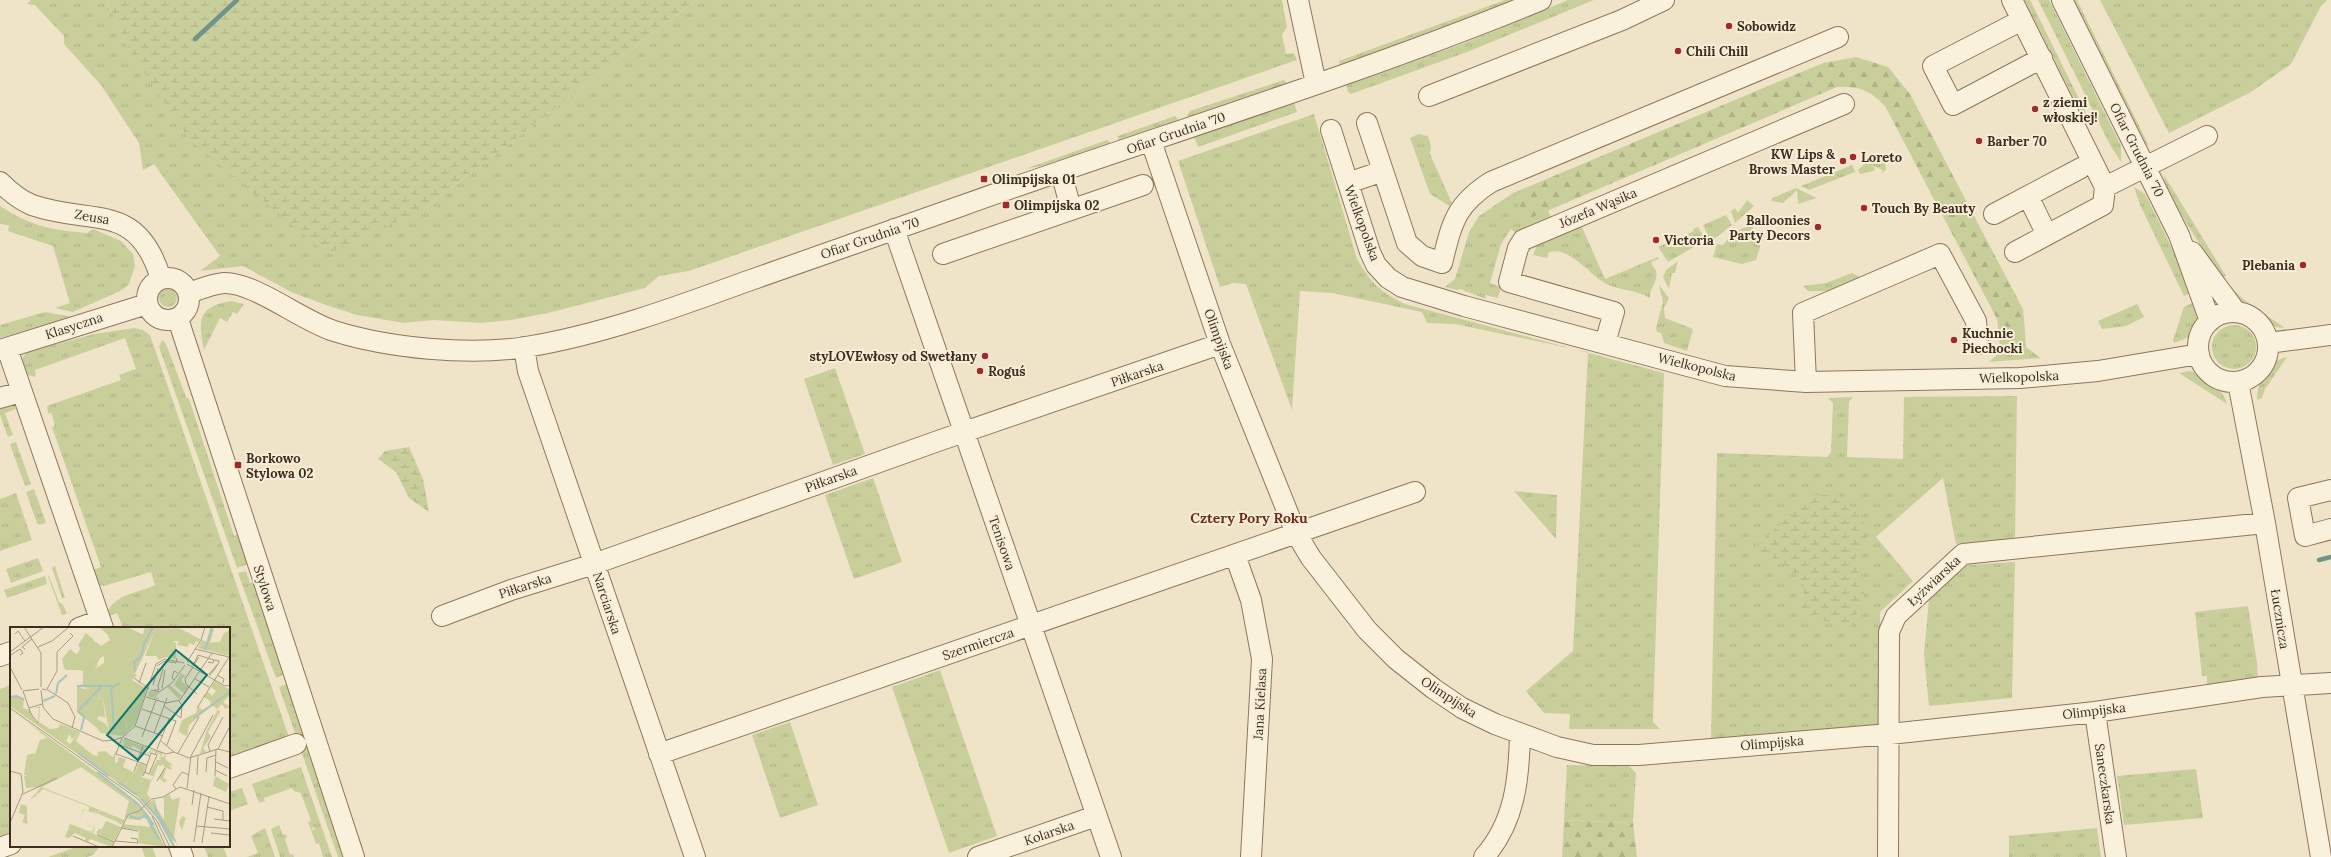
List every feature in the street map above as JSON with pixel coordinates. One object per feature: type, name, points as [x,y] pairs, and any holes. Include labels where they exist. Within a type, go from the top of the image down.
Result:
[{"type":"street","points":[[1298,0],[1316,84]]},
{"type":"street","name":"Ofiar Grudnia '70","points":[[189,293],[224,283],[237,285],[260,293],[294,314],[329,330],[360,339],[411,346],[462,350],[524,347],[602,329],[698,299],[894,229],[1316,84],[1476,27],[1541,0]]},
{"type":"street","points":[[1429,96],[1622,20],[1664,0]]},
{"type":"street","points":[[2012,0],[2105,187],[2103,205],[2015,252]]},
{"type":"street","name":"Ofiar Grudnia '70","points":[[2062,0],[2179,235],[2210,321]]},
{"type":"street","points":[[2022,20],[1933,66],[1953,105],[2042,58]]},
{"type":"street","points":[[1367,123],[1407,243],[1422,256],[1442,263],[1449,232],[1460,208],[1472,195],[1491,182],[1838,37]]},
{"type":"street","name":"Józefa Wąsika","points":[[1605,343],[1614,312],[1509,282],[1518,248],[1524,240],[1844,104]]},
{"type":"street","name":"Wielkopolska","points":[[1331,130],[1376,265],[1388,278],[1402,287],[1464,306],[1724,376],[1806,382],[2020,378],[2077,374],[2199,354]]},
{"type":"street","points":[[2105,187],[2207,136]]},
{"type":"street","name":"Olimpijska","points":[[1151,141],[1220,344],[1296,532],[1311,558],[1367,630],[1396,659],[1434,689],[1462,708],[1520,734],[1557,747],[1593,755],[1639,755],[1890,734],[2095,712],[2290,684],[2331,682]]},
{"type":"street","points":[[1994,214],[2081,168]]},
{"type":"street","points":[[1348,183],[1383,171]]},
{"type":"street","points":[[1061,172],[1071,209]]},
{"type":"street","name":"Zeusa","points":[[0,182],[31,204],[54,211],[90,215],[120,222],[140,237],[152,255],[161,279]]},
{"type":"street","points":[[944,254],[1143,184]]},
{"type":"street","points":[[2028,196],[2047,235]]},
{"type":"street","name":"Tenisowa","points":[[894,229],[963,433],[1111,857]]},
{"type":"street","name":"Ofiar Grudnia '70","points":[[2179,235],[2236,312]]},
{"type":"street","points":[[1806,382],[1803,313],[1940,254],[1976,320],[1978,344]]},
{"type":"street","points":[[170,278],[178,280],[185,285],[189,293],[188,308],[178,319],[168,321],[159,319],[151,313],[147,304],[149,289],[161,279],[170,278]]},
{"type":"street","name":"Klasyczna","points":[[3,349],[147,304]]},
{"type":"street","points":[[2236,312],[2248,315],[2258,322],[2265,332],[2268,343],[2267,357],[2261,369],[2251,378],[2238,382],[2225,381],[2213,376],[2204,366],[2199,354],[2199,342],[2202,331],[2210,321],[2222,314],[2236,312]]},
{"type":"street","name":"Stylowa","points":[[178,319],[354,857]]},
{"type":"street","points":[[2268,343],[2331,335]]},
{"type":"street","name":"Piłkarska","points":[[442,616],[508,591],[594,564],[963,433],[1220,344]]},
{"type":"street","name":"Narciarska","points":[[524,347],[528,371],[695,857]]},
{"type":"street","points":[[3,349],[21,392],[102,624],[85,627]]},
{"type":"street","name":"Łucznicza","points":[[2238,382],[2265,522],[2290,684],[2321,857]]},
{"type":"street","points":[[0,398],[21,392]]},
{"type":"street","points":[[2331,490],[2298,498],[2305,536],[2331,529]]},
{"type":"street","points":[[1296,532],[1415,492]]},
{"type":"street","name":"Łyżwiarska","points":[[1888,857],[1890,734],[1889,632],[1896,616],[1962,554],[2265,522]]},
{"type":"street","name":"Szermiercza","points":[[659,754],[1296,532]]},
{"type":"street","name":"Jana Kielasa","points":[[1235,554],[1251,600],[1262,659],[1252,857]]},
{"type":"street","points":[[0,656],[10,652]]},
{"type":"street","name":"Saneczkarska","points":[[2095,712],[2116,857]]},
{"type":"street","points":[[1484,857],[1499,836],[1515,799],[1519,774],[1520,734]]},
{"type":"street","points":[[230,768],[296,744]]},
{"type":"street","name":"Kolarska","points":[[978,857],[1096,816]]},
{"type":"street","points":[[0,848],[10,844]]},
{"type":"street","points":[[179,847],[183,857]]},
{"type":"green space","points":[[31,0],[107,0],[127,47],[424,209],[696,0],[1282,0],[1287,27],[1282,35],[1286,54],[1294,53],[1297,60],[689,271],[659,276],[645,288],[548,313],[511,320],[481,323],[433,320],[404,323],[357,315],[323,304],[291,292],[243,266],[200,271],[220,256],[154,164],[143,170],[139,143],[101,85],[64,44],[64,36],[35,5],[27,4]]},
{"type":"green space","points":[[107,0],[696,0],[424,209],[327,254],[190,140],[127,47]]},
{"type":"green space","points":[[1505,0],[1518,0],[1340,66],[1339,61]]},
{"type":"green space","points":[[1568,0],[1594,0],[1467,52],[1351,94],[1348,92],[1346,84],[1462,44]]},
{"type":"green space","points":[[2024,0],[2030,0],[2087,115],[2084,116],[2080,111]]},
{"type":"green space","points":[[2038,0],[2049,0],[2121,146],[2121,162],[2110,145]]},
{"type":"green space","points":[[2072,0],[2077,0],[2149,146],[2141,140]]},
{"type":"green space","points":[[2100,0],[2327,0],[2321,6],[2291,64],[2251,92],[2169,133]]},
{"type":"green space","points":[[1856,57],[1888,67],[1910,94],[2023,309],[2025,331],[1999,334],[1997,319],[1885,106],[1874,96],[1864,90],[1837,87],[1526,220],[1513,193],[1823,63]]},
{"type":"green space","points":[[1284,80],[1288,84],[1188,118],[1187,115],[1190,111]]},
{"type":"green space","points":[[1294,102],[1297,112],[1198,147],[1194,137]]},
{"type":"green space","points":[[1314,114],[1357,259],[1367,275],[1382,291],[1405,304],[1575,349],[1455,324],[1427,323],[1422,312],[1332,293],[1300,291],[1292,410],[1246,284],[1233,283],[1220,287],[1178,161]]},
{"type":"green space","points":[[1175,116],[1180,121],[1118,141],[1118,136]]},
{"type":"green space","points":[[1418,134],[1428,136],[1431,146],[1430,154],[1452,203],[1450,206],[1430,194],[1410,138]]},
{"type":"green space","points":[[1107,140],[1112,144],[1057,163],[1025,169]]},
{"type":"green space","points":[[1875,156],[1885,160],[1886,170],[1880,174],[1883,170],[1871,165],[1875,168],[1874,171],[1860,174],[1858,170],[1871,157]]},
{"type":"green space","points":[[1852,165],[1855,172],[1809,190],[1801,186]]},
{"type":"green space","points":[[2164,175],[2226,276],[2221,278],[2165,189]]},
{"type":"green space","points":[[2134,187],[2145,194],[2194,292],[2184,296],[2140,205]]},
{"type":"green space","points":[[1796,188],[1817,198],[1798,204],[1797,190],[1783,203],[1771,201],[1772,198]]},
{"type":"green space","points":[[1513,193],[1526,219],[1548,210],[1552,221],[1520,237],[1511,229],[1501,244],[1490,283],[1501,287],[1498,298],[1485,295],[1486,299],[1460,289],[1457,290],[1445,287],[1455,279],[1469,232],[1479,216]]},
{"type":"green space","points":[[1747,200],[1754,206],[1735,223],[1731,211],[1735,208],[1738,213]]},
{"type":"green space","points":[[0,206],[31,223],[63,230],[87,233],[93,229],[121,241],[133,254],[135,266],[129,284],[122,290],[73,312],[55,308],[70,303],[53,246],[8,231],[9,225],[0,224]]},
{"type":"green space","points":[[1726,215],[1732,225],[1714,239],[1709,238],[1703,225]]},
{"type":"green space","points":[[1581,225],[1605,279],[1658,257],[1659,259],[1651,262],[1657,275],[1650,298],[1638,293],[1608,285],[1597,278],[1578,261],[1564,253],[1557,251],[1549,252],[1547,258],[1533,255],[1536,248],[1533,243]]},
{"type":"green space","points":[[1752,225],[1760,247],[1756,260],[1742,264],[1713,257],[1717,244],[1723,245],[1735,231]]},
{"type":"green space","points":[[1698,227],[1706,240],[1668,262],[1658,247],[1694,231],[1693,229]]},
{"type":"green space","points":[[1678,261],[1675,273],[1672,273],[1669,289],[1663,277],[1666,270]]},
{"type":"green space","points":[[1852,273],[1865,279],[1838,291],[1808,291],[1803,286],[1826,283]]},
{"type":"green space","points":[[1659,285],[1669,298],[1664,308],[1665,318],[1693,329],[1687,351],[1664,343],[1661,333],[1657,332],[1656,328],[1663,302]]},
{"type":"green space","points":[[2229,285],[2243,299],[2285,328],[2276,327],[2266,323],[2258,314],[2244,307],[2226,286]]},
{"type":"green space","points":[[164,289],[172,289],[177,294],[175,305],[172,307],[164,307],[159,302],[159,294]]},
{"type":"green space","points":[[2198,300],[2200,321],[2189,337],[2174,343],[2173,340],[2184,307]]},
{"type":"green space","points":[[231,301],[244,304],[237,314],[233,312],[227,322],[220,318],[204,350],[201,331],[202,317],[206,311],[212,307]]},
{"type":"green space","points":[[2137,304],[2144,317],[2126,326],[2102,329],[2098,321]]},
{"type":"green space","points":[[45,312],[72,317],[0,338],[0,325]]},
{"type":"green space","points":[[2234,325],[2246,329],[2252,335],[2256,347],[2252,359],[2246,365],[2234,369],[2222,365],[2216,359],[2212,347],[2216,335],[2222,329]]},
{"type":"green space","points":[[134,328],[143,330],[150,335],[289,737],[230,758],[230,627],[123,627],[117,613],[106,617],[109,609],[119,599],[155,585],[151,572],[104,586],[97,584],[89,571],[101,567],[52,427],[55,426],[52,414],[48,413],[47,406],[121,380],[119,375],[136,369],[125,338],[35,370],[36,377],[27,375],[21,360],[27,352],[94,334]]},
{"type":"green space","points":[[2025,331],[2026,347],[2041,358],[1989,362],[2000,352],[1999,334]]},
{"type":"green space","points":[[162,340],[166,344],[186,397],[189,399],[234,536],[237,535],[243,542],[251,563],[237,568],[159,347]]},
{"type":"green space","points":[[1588,353],[1664,373],[1653,722],[1660,729],[1569,729],[1570,714],[1544,713],[1526,691],[1573,651]]},
{"type":"green space","points":[[2287,357],[2265,389],[2262,398],[2257,400],[2259,386],[2265,373],[2275,362]]},
{"type":"green space","points":[[835,368],[865,454],[833,465],[804,379]]},
{"type":"green space","points":[[2189,371],[2201,375],[2218,388],[2227,404],[2179,373]]},
{"type":"green space","points":[[2017,396],[2015,539],[1956,544],[1943,478],[1876,537],[1913,581],[1880,612],[1883,724],[1711,739],[1717,453],[1827,457],[1831,452],[1833,403],[1828,398],[1853,397],[1849,402],[1847,457],[1903,459],[1904,397]]},
{"type":"green space","points":[[13,402],[16,409],[5,413],[13,435],[8,437],[0,415],[0,404]]},
{"type":"green space","points":[[16,442],[31,484],[25,486],[10,444]]},
{"type":"green space","points":[[409,447],[423,479],[429,512],[409,498],[396,472],[378,459],[385,451]]},
{"type":"green space","points":[[873,478],[902,562],[854,579],[825,495]]},
{"type":"green space","points":[[34,489],[46,523],[39,525],[26,492]]},
{"type":"green space","points":[[1514,491],[1557,495],[1556,539]]},
{"type":"green space","points":[[16,493],[32,540],[0,551],[0,499]]},
{"type":"green space","points":[[1813,495],[1839,495],[1864,521],[1866,538],[1855,557],[1858,572],[1864,582],[1864,600],[1850,627],[1800,615],[1804,594],[1802,580],[1780,560],[1754,554],[1755,547]]},
{"type":"green space","points":[[38,558],[43,571],[11,583],[6,569]]},
{"type":"green space","points":[[2015,562],[2012,698],[1929,706],[1924,654],[1929,599],[1967,565]]},
{"type":"green space","points":[[55,566],[65,598],[62,598],[52,568]]},
{"type":"green space","points":[[246,571],[250,583],[256,581],[287,673],[276,678],[238,573]]},
{"type":"green space","points":[[45,576],[47,584],[7,598],[4,590]]},
{"type":"green space","points":[[48,576],[59,602],[63,605],[67,613],[62,615]]},
{"type":"green space","points":[[2248,606],[2257,663],[2258,682],[2207,687],[2207,676],[2202,676],[2195,612]]},
{"type":"green space","points":[[940,670],[997,836],[949,853],[892,687]]},
{"type":"green space","points":[[289,683],[347,857],[338,857],[279,687]]},
{"type":"green space","points":[[10,685],[10,834],[0,838],[0,689]]},
{"type":"green space","points":[[790,722],[818,805],[780,818],[752,735]]},
{"type":"green space","points":[[1567,765],[1629,766],[1636,773],[1633,823],[1564,820]]},
{"type":"green space","points":[[301,767],[332,857],[323,857],[319,843],[316,844],[308,822],[311,821],[301,793],[294,791],[292,788],[264,798],[265,801],[259,803],[252,784]]},
{"type":"green space","points":[[2196,769],[2203,818],[2124,825],[2117,776]]},
{"type":"green space","points":[[242,788],[248,804],[230,811],[230,792]]},
{"type":"green space","points":[[1564,820],[1633,823],[1637,857],[1562,857]]},
{"type":"green space","points":[[279,825],[283,835],[286,834],[287,838],[285,839],[290,855],[293,854],[294,857],[280,857],[271,829]]},
{"type":"green space","points":[[265,828],[275,857],[247,857],[258,853],[251,836]]},
{"type":"green space","points":[[2097,828],[2101,857],[2009,857],[2009,836]]},
{"type":"green space","points":[[76,847],[99,847],[93,855],[87,857],[48,857]]},
{"type":"green space","points":[[141,847],[152,847],[156,857],[145,857]]},
{"type":"green space","points":[[204,847],[223,847],[227,857],[208,857]]},
{"type":"waterway","points":[[195,39],[237,0]]},
{"type":"waterway","points":[[2319,560],[2331,557]]},
{"type":"place","name":"Sobowidz","points":[[1729,26]]},
{"type":"place","name":"Chili Chill","points":[[1678,51]]},
{"type":"place","name":"z ziemi włoskiej!","points":[[2035,109]]},
{"type":"place","name":"Barber 70","points":[[1979,141]]},
{"type":"place","name":"Loreto","points":[[1853,157]]},
{"type":"place","name":"KW Lips & Brows Master","points":[[1843,161]]},
{"type":"place","name":"Olimpijska 01","points":[[984,179]]},
{"type":"place","name":"Olimpijska 02","points":[[1006,205]]},
{"type":"place","name":"Touch By Beauty","points":[[1864,208]]},
{"type":"place","name":"Balloonies Party Decors","points":[[1818,227]]},
{"type":"place","name":"Victoria","points":[[1656,240]]},
{"type":"place","name":"Plebania","points":[[2303,265]]},
{"type":"place","name":"Kuchnie Piechocki","points":[[1954,340]]},
{"type":"place","name":"styLOVEwłosy od Swetłany","points":[[985,356]]},
{"type":"place","name":"Roguś","points":[[980,371]]},
{"type":"place","name":"Borkowo Stylowa 02","points":[[238,465]]},
{"type":"district","name":"Cztery Pory Roku","points":[[1249,518]]}]
